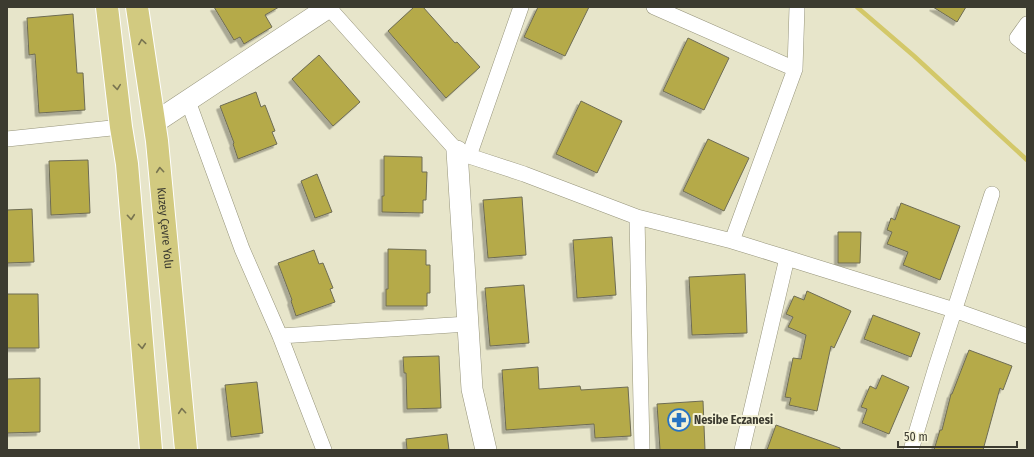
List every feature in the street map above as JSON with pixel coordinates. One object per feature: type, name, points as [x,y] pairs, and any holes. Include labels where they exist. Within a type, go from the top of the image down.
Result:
[{"type":"main road","points":[[108,7],[121,127],[127,164],[151,450]]},
{"type":"main road","name":"Kuzey Çevre Yolu","points":[[136,7],[154,123],[186,450]]},
{"type":"street","points":[[154,123],[329,7],[463,153],[524,174],[637,217],[732,241],[954,310],[1027,336]]},
{"type":"street","points":[[486,450],[472,388],[468,324],[463,153],[521,7]]},
{"type":"street","points":[[654,7],[795,68]]},
{"type":"street","points":[[732,241],[795,68],[797,7]]},
{"type":"street","points":[[1027,24],[1017,38],[1027,46]]},
{"type":"street","points":[[188,100],[242,249],[280,336],[324,450]]},
{"type":"street","points":[[7,139],[121,127]]},
{"type":"street","points":[[911,450],[954,310],[992,194]]},
{"type":"street","points":[[637,217],[642,450]]},
{"type":"street","points":[[742,450],[787,258]]},
{"type":"street","points":[[280,336],[468,324]]},
{"type":"building","points":[[214,7],[279,7],[265,15],[272,27],[244,44],[240,37],[234,40]]},
{"type":"building","points":[[414,7],[423,7],[455,43],[457,42],[480,67],[446,98],[388,31]]},
{"type":"building","points":[[538,7],[589,7],[565,56],[524,37]]},
{"type":"building","points":[[933,7],[966,7],[957,22]]},
{"type":"building","points":[[73,14],[77,73],[83,73],[85,110],[39,113],[35,54],[29,55],[27,18]]},
{"type":"building","points":[[688,38],[729,58],[704,110],[663,91]]},
{"type":"building","points":[[319,55],[360,102],[333,126],[292,79]]},
{"type":"building","points":[[256,92],[261,107],[265,105],[275,131],[272,132],[277,144],[238,159],[233,144],[234,143],[220,106]]},
{"type":"building","points":[[581,101],[622,121],[597,173],[556,154]]},
{"type":"building","points":[[708,139],[749,158],[724,211],[683,191]]},
{"type":"building","points":[[384,156],[422,157],[422,172],[427,172],[426,200],[423,200],[423,213],[382,212],[382,196],[384,196]]},
{"type":"building","points":[[88,160],[90,213],[51,215],[49,161]]},
{"type":"building","points":[[317,174],[332,212],[315,218],[301,181]]},
{"type":"building","points":[[522,197],[526,255],[488,258],[483,200]]},
{"type":"building","points":[[901,203],[960,226],[940,280],[903,265],[908,252],[887,244],[892,232],[887,230],[891,218],[895,220]]},
{"type":"building","points":[[32,209],[34,262],[7,263],[7,210]]},
{"type":"building","points":[[838,232],[861,232],[860,263],[838,263]]},
{"type":"building","points":[[612,237],[616,295],[577,298],[573,240]]},
{"type":"building","points":[[388,249],[426,250],[426,265],[430,265],[430,293],[427,293],[427,306],[386,306],[386,289],[388,289]]},
{"type":"building","points":[[314,250],[319,264],[323,263],[333,288],[330,289],[335,302],[296,316],[291,301],[292,300],[278,263]]},
{"type":"building","points":[[745,274],[747,333],[692,335],[689,277]]},
{"type":"building","points":[[524,285],[529,343],[490,346],[485,288]]},
{"type":"building","points":[[807,291],[851,311],[834,348],[831,346],[817,411],[789,405],[791,398],[785,397],[793,358],[801,359],[806,335],[788,327],[793,317],[786,314],[794,296],[804,300]]},
{"type":"building","points":[[7,294],[38,294],[39,348],[7,348]]},
{"type":"building","points":[[873,315],[920,333],[911,357],[864,339]]},
{"type":"building","points":[[969,350],[1012,366],[1003,390],[1000,388],[983,450],[934,450],[940,430],[942,430],[951,394]]},
{"type":"building","points":[[439,356],[441,408],[407,409],[406,373],[404,373],[403,357]]},
{"type":"building","points":[[538,367],[539,389],[580,386],[581,390],[628,387],[631,436],[595,438],[594,424],[506,430],[502,370]]},
{"type":"building","points":[[882,375],[909,387],[889,434],[862,423],[867,409],[861,407],[870,386],[876,389]]},
{"type":"building","points":[[40,378],[40,432],[7,433],[7,379]]},
{"type":"building","points":[[257,382],[263,433],[231,437],[225,385]]},
{"type":"building","points":[[703,401],[705,450],[660,450],[657,404]]},
{"type":"building","points":[[776,425],[840,448],[840,450],[767,450]]},
{"type":"building","points":[[447,434],[449,450],[407,450],[406,439]]},
{"type":"waterway","points":[[857,7],[914,56],[1027,160]]},
{"type":"place","name":"Nesibe Eczanesi","points":[[679,420]]}]
